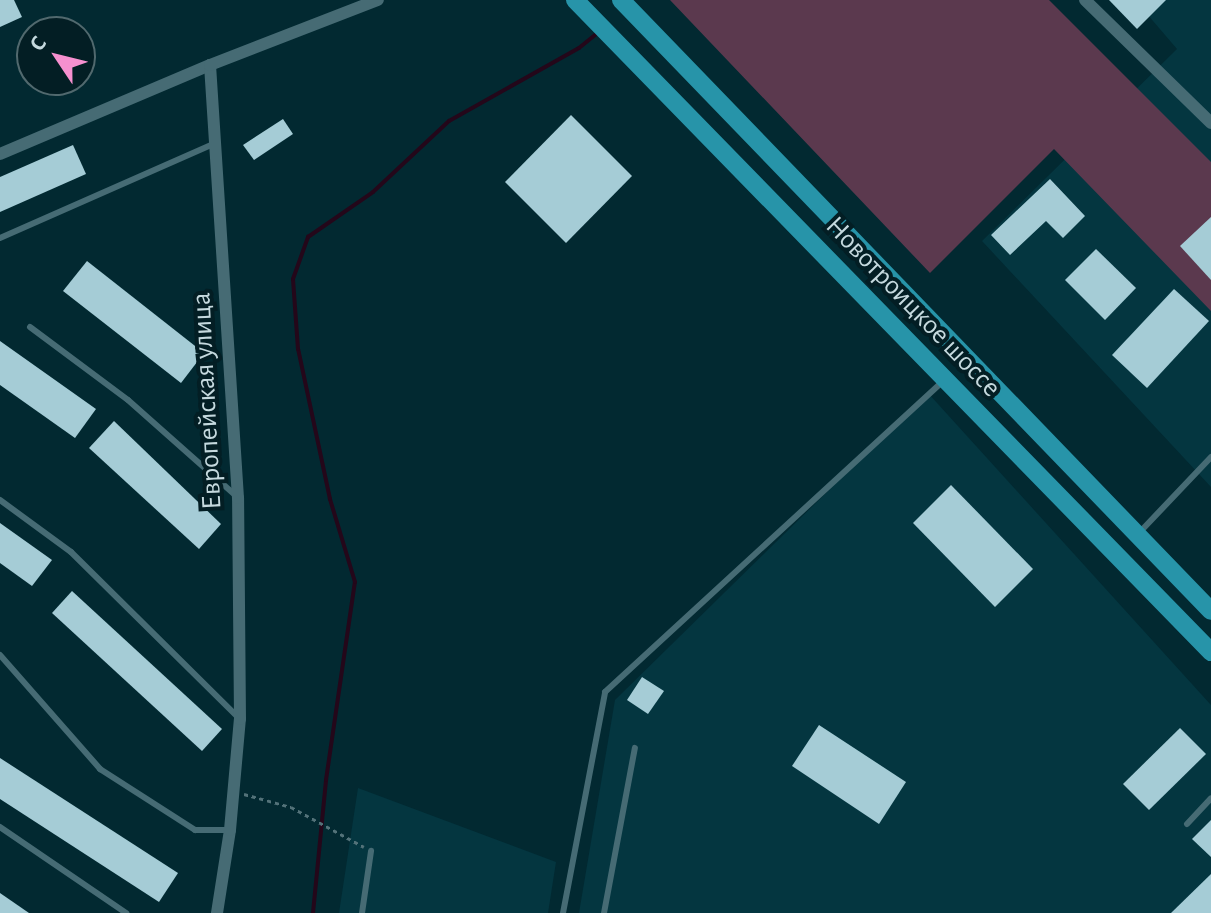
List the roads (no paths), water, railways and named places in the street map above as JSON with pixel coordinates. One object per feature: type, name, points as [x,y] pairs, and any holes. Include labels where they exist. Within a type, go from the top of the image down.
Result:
[{"type":"main road","name":"Новотроицкое шоссе","points":[[575,0],[1211,652]]},
{"type":"main road","name":"Новотроицкое шоссе","points":[[621,0],[1211,611]]},
{"type":"street","points":[[0,154],[210,65],[378,0]]},
{"type":"street","points":[[1085,0],[1211,123]]},
{"type":"street","name":"Европейская улица","points":[[210,65],[238,498],[240,719],[230,830],[217,913]]},
{"type":"lane","points":[[0,238],[215,143]]},
{"type":"lane","points":[[30,327],[128,400],[238,498]]},
{"type":"lane","points":[[563,913],[605,692],[945,380]]},
{"type":"lane","points":[[1137,535],[1211,457]]},
{"type":"lane","points":[[0,500],[71,552],[240,719]]},
{"type":"lane","points":[[0,655],[100,769],[195,830],[230,830]]},
{"type":"lane","points":[[604,913],[635,748]]},
{"type":"lane","points":[[1187,824],[1211,798]]},
{"type":"lane","points":[[0,827],[126,913]]},
{"type":"lane","points":[[362,913],[371,851]]},
{"type":"waterway","points":[[313,913],[326,780],[355,582],[330,499],[298,349],[293,279],[308,237],[373,192],[449,121],[579,48],[595,35]]}]
